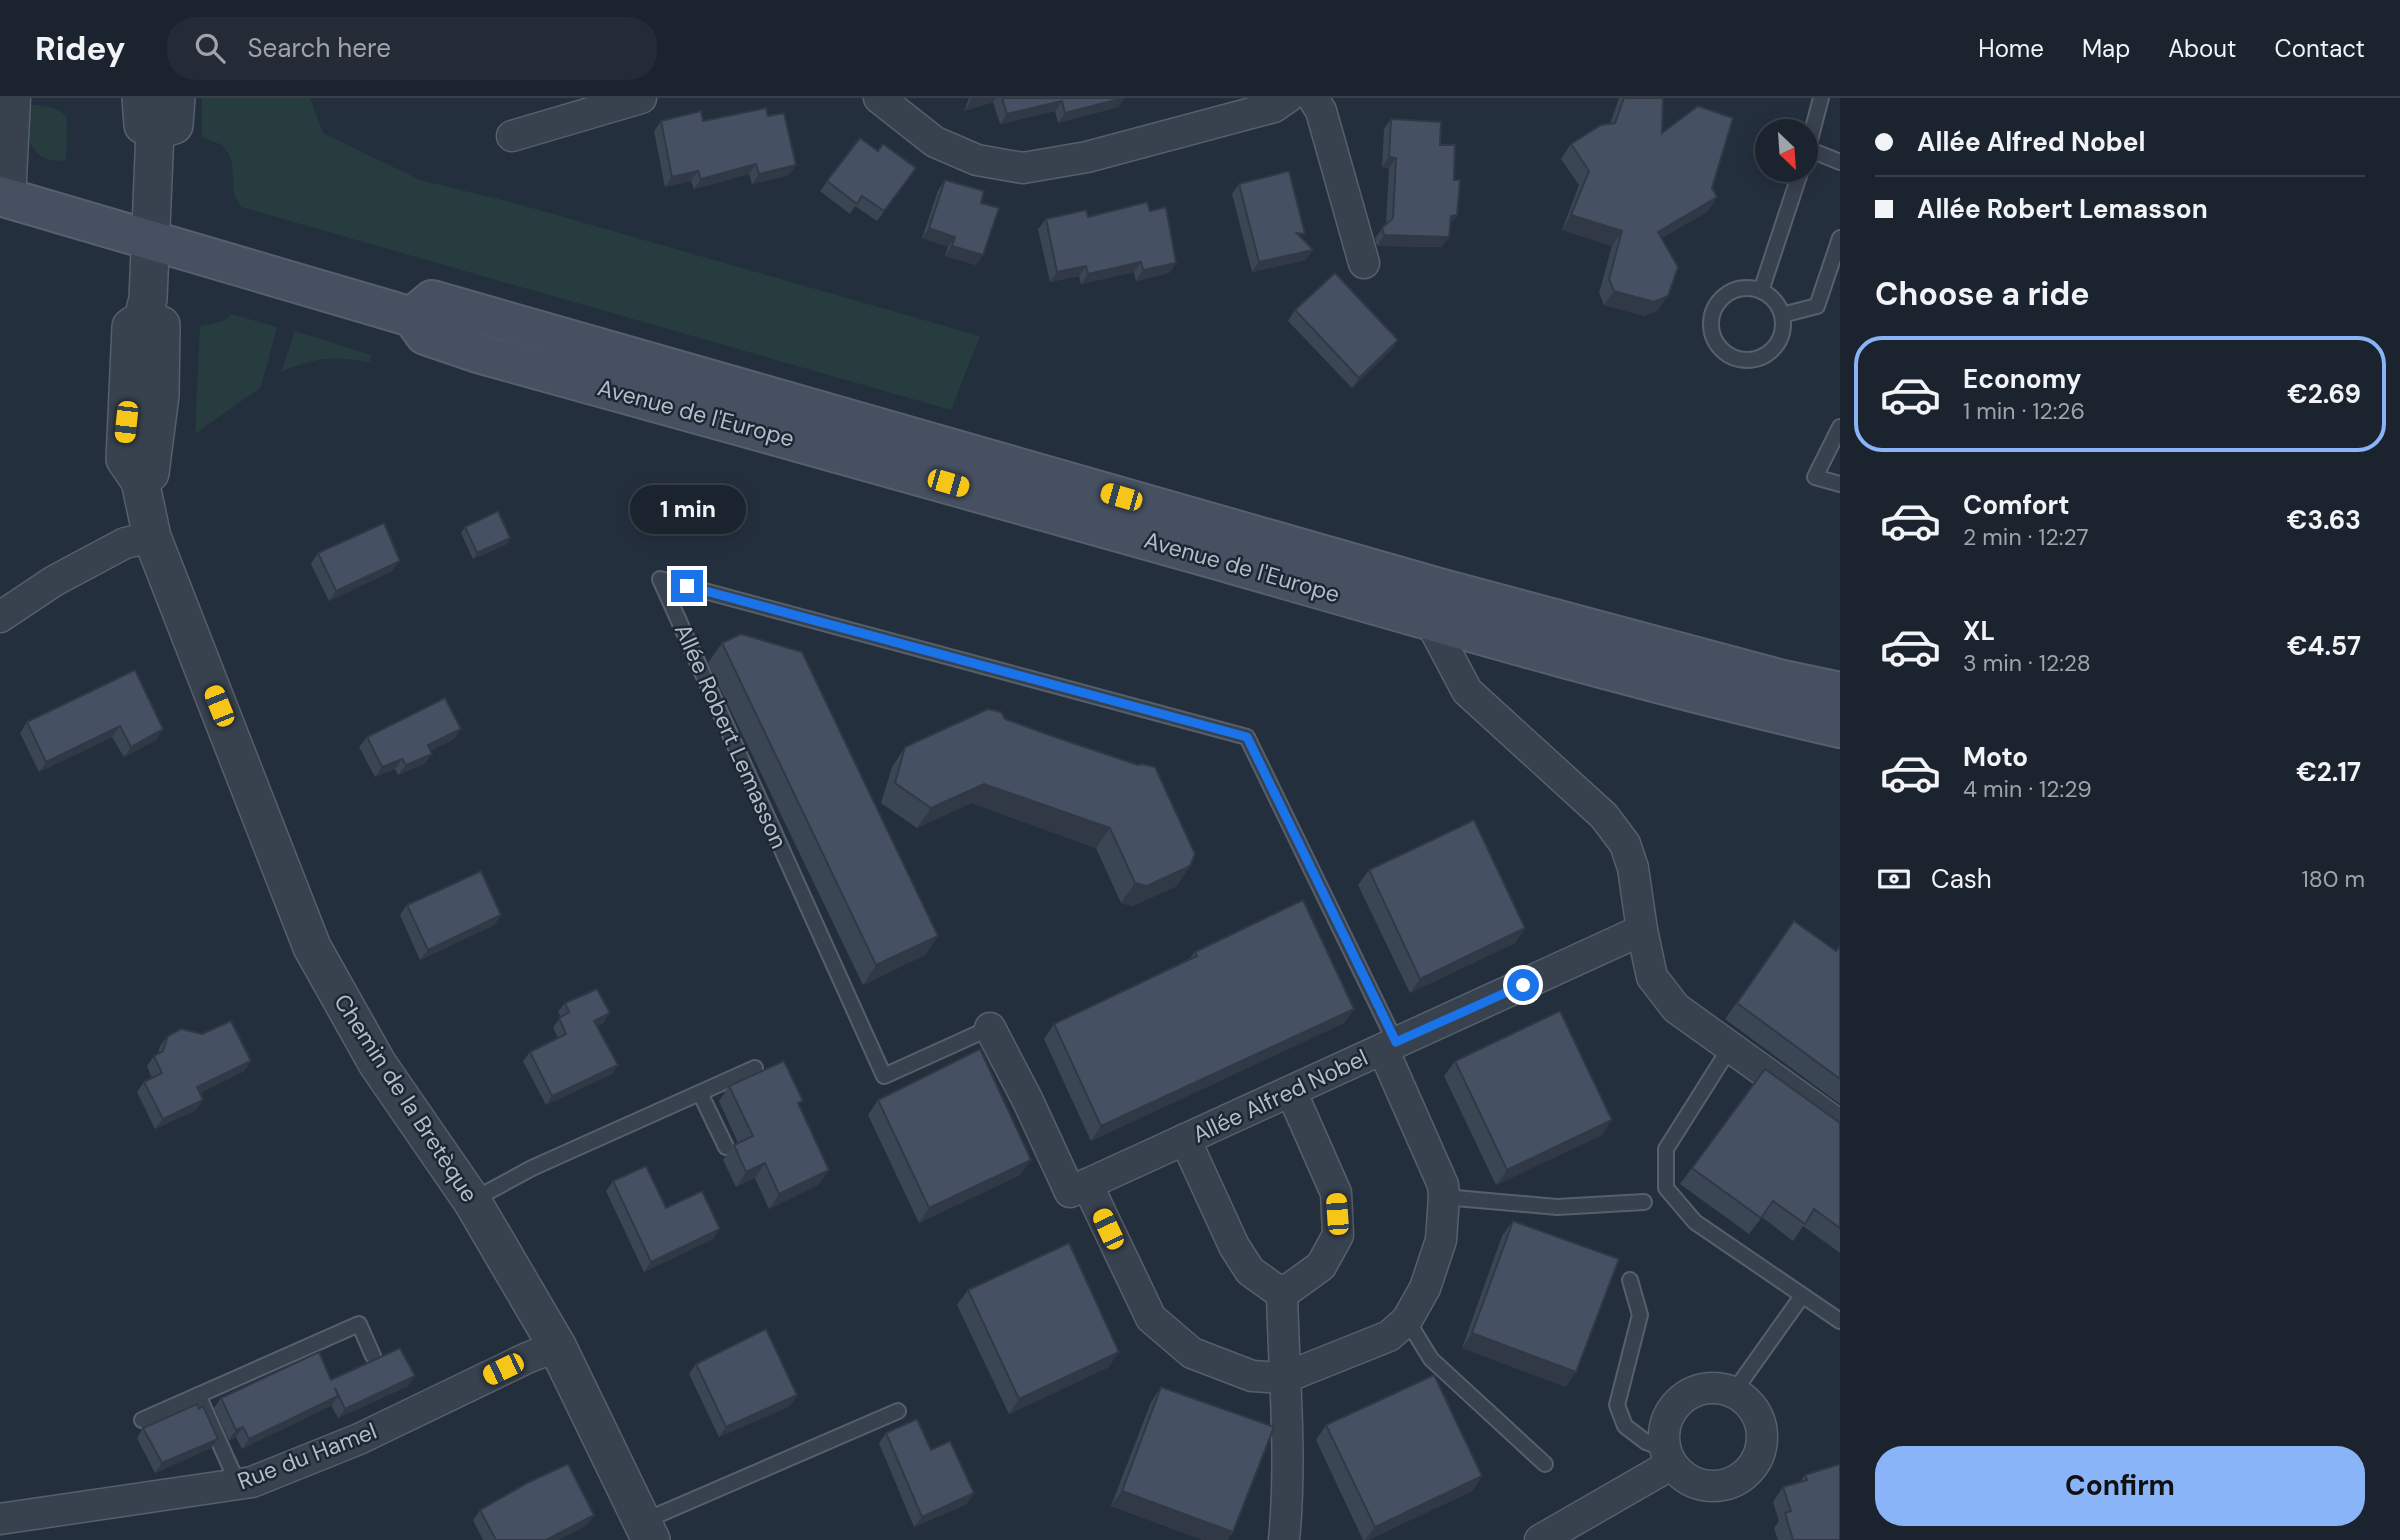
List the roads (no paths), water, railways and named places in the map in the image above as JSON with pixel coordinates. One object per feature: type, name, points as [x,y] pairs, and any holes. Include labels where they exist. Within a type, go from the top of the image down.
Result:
[{"type":"main road","name":"Avenue de l'Europe","points":[[5,198],[412,317],[425,335],[481,354],[1430,621],[1757,709],[1840,728]]},
{"type":"main road","name":"Avenue de l'Europe","points":[[412,317],[432,300],[1439,588],[1779,679],[1840,692]]},
{"type":"street","points":[[5,198],[15,98]]},
{"type":"street","points":[[148,114],[174,125],[176,98]]},
{"type":"street","points":[[512,136],[641,98]]},
{"type":"street","points":[[879,98],[935,142],[977,160],[1023,168],[1087,158],[1274,107],[1287,98]]},
{"type":"street","points":[[1313,98],[1321,110],[1364,263]]},
{"type":"street","name":"Chemin de la Bretèque","points":[[148,114],[151,241],[148,299],[144,319],[131,327],[125,459],[140,481],[152,537],[312,947],[377,1063],[472,1201],[557,1346],[647,1531]]},
{"type":"street","points":[[0,617],[54,581],[113,549],[125,543],[152,537]]},
{"type":"street","points":[[1430,621],[1467,691],[1604,816],[1625,844],[1636,881],[1642,930],[1653,977],[1676,1008],[1840,1126]]},
{"type":"street","name":"Allée Alfred Nobel","points":[[1079,1188],[1642,930]]},
{"type":"street","points":[[990,1028],[1027,1099],[1151,1318],[1192,1353],[1252,1376],[1284,1378],[1388,1336],[1407,1320],[1425,1288],[1441,1240],[1443,1185],[1390,1046]]},
{"type":"street","points":[[1282,1294],[1321,1266],[1338,1235],[1336,1193],[1291,1091]]},
{"type":"street","points":[[1185,1139],[1234,1246],[1251,1271],[1282,1294]]},
{"type":"street","points":[[1282,1294],[1287,1421],[1287,1511],[1284,1540]]},
{"type":"street","name":"Rue du Hamel","points":[[0,1519],[252,1482],[359,1439],[557,1346]]},
{"type":"street","points":[[1711,1388],[1733,1393],[1753,1408],[1761,1426],[1763,1436],[1760,1454],[1750,1471],[1734,1482],[1715,1487],[1688,1479],[1669,1456],[1664,1430],[1671,1412],[1693,1393],[1711,1388]]},
{"type":"street","points":[[1540,1540],[1669,1456]]},
{"type":"lane","points":[[1816,119],[1821,98]]},
{"type":"lane","points":[[1818,155],[1840,162]]},
{"type":"lane","points":[[1761,290],[1797,182]]},
{"type":"lane","points":[[1783,315],[1817,306],[1840,238]]},
{"type":"lane","points":[[1739,289],[1761,290],[1777,303],[1783,315],[1783,330],[1774,349],[1762,357],[1741,361],[1717,346],[1710,326],[1720,299],[1739,289]]},
{"type":"lane","points":[[1840,427],[1815,477],[1840,484]]},
{"type":"lane","name":"Allée Robert Lemasson","points":[[990,1028],[884,1076],[660,579],[1247,737],[1390,1046]]},
{"type":"lane","points":[[1731,1046],[1666,1149],[1666,1188],[1695,1222],[1840,1321]]},
{"type":"lane","points":[[472,1201],[532,1168],[755,1068]]},
{"type":"lane","points":[[700,1093],[726,1147]]},
{"type":"lane","points":[[1444,1197],[1557,1207],[1644,1202]]},
{"type":"lane","points":[[1630,1280],[1640,1315],[1617,1405],[1625,1426],[1669,1456]]},
{"type":"lane","points":[[1733,1393],[1802,1296]]},
{"type":"lane","points":[[1407,1320],[1431,1359],[1545,1464]]},
{"type":"lane","points":[[142,1420],[359,1324],[373,1356]]},
{"type":"lane","points":[[198,1395],[239,1484]]},
{"type":"lane","points":[[647,1531],[898,1411]]}]
